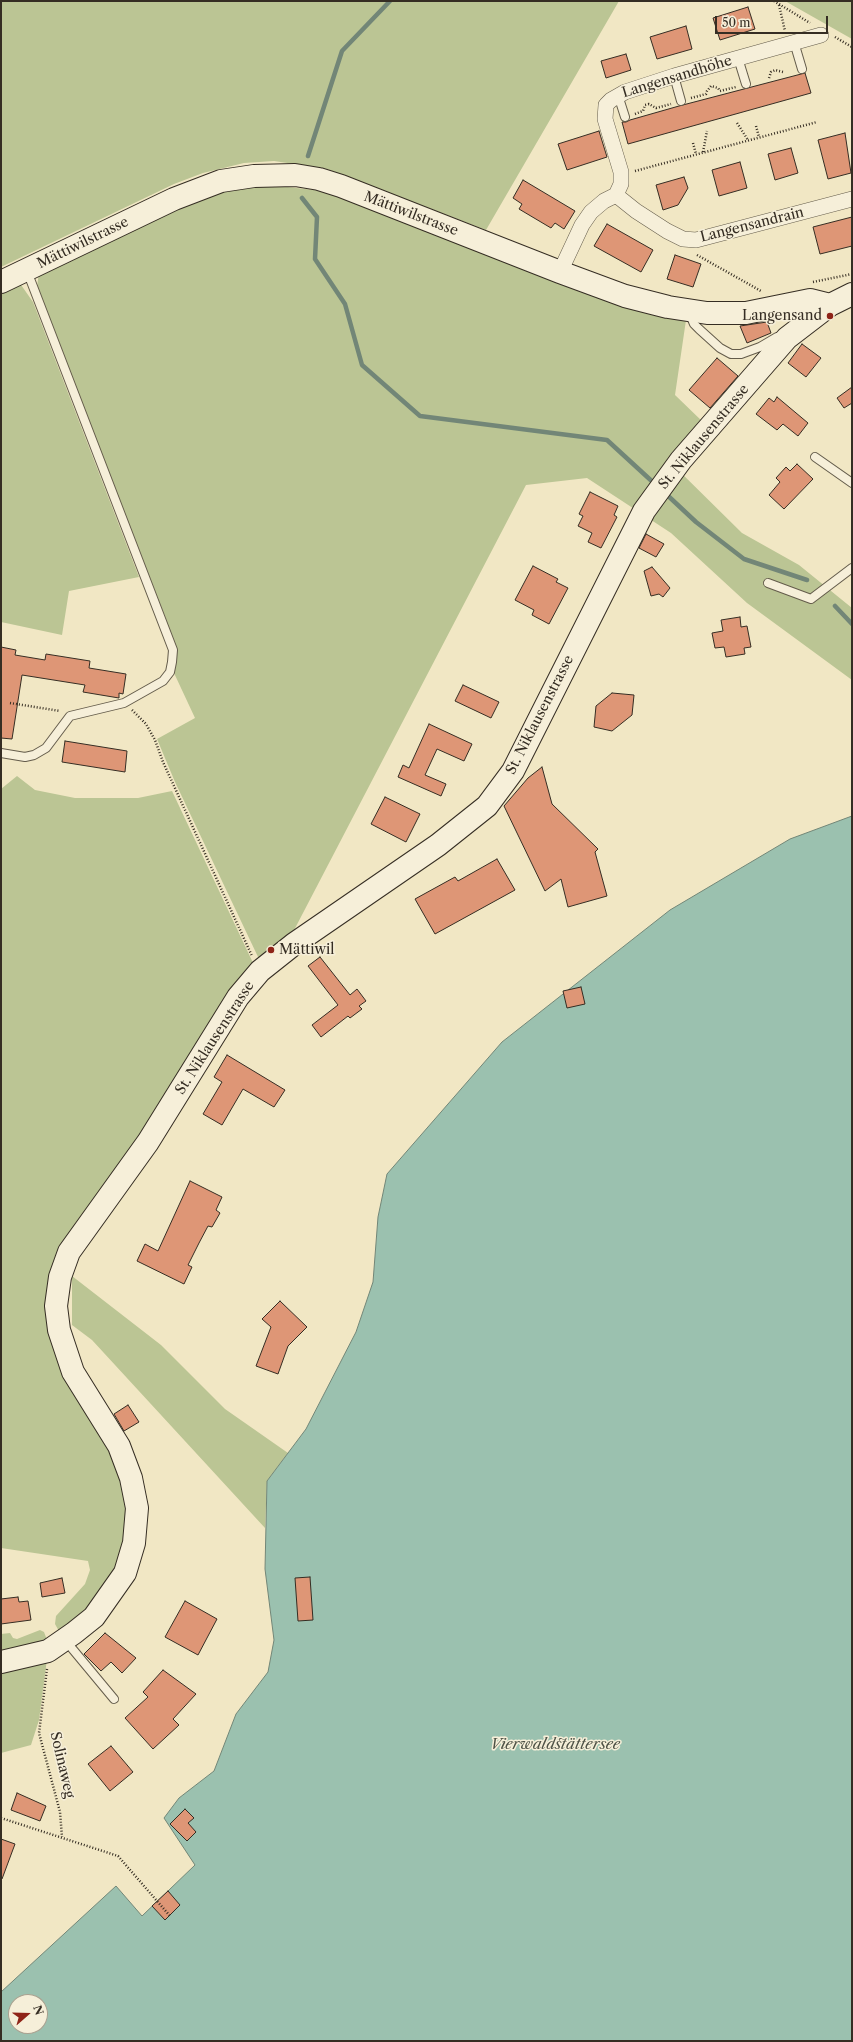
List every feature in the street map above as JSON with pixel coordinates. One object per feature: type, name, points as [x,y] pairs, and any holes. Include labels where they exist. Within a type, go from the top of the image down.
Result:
[{"type":"street","name":"Langensandhöhe","points":[[616,195],[621,184],[621,172],[605,119],[606,105],[618,95],[674,76],[821,35]]},
{"type":"street","name":"Mättiwilstrasse","points":[[1,282],[174,199],[221,181],[254,176],[295,175],[319,179],[341,186],[625,296],[688,311],[707,313],[746,313],[810,300],[830,305]]},
{"type":"street","name":"Langensandrain","points":[[616,195],[636,211],[666,231],[683,238],[696,240],[852,200]]},
{"type":"street","points":[[560,272],[582,225],[591,212],[604,201],[616,195]]},
{"type":"street","name":"St. Niklausenstrasse","points":[[1,1662],[56,1645],[94,1617],[125,1573],[134,1543],[137,1508],[132,1478],[119,1446],[73,1372],[64,1350],[59,1330],[56,1306],[60,1278],[69,1252],[148,1142],[238,997],[260,971],[294,944],[438,845],[487,806],[513,771],[644,511],[680,460],[784,343],[807,322],[830,305],[852,294]]},
{"type":"lane","points":[[790,43],[802,69]]},
{"type":"lane","points":[[738,58],[746,84]]},
{"type":"lane","points":[[674,76],[681,101]]},
{"type":"lane","points":[[618,95],[625,117]]},
{"type":"lane","points":[[1,754],[25,757],[34,755],[46,748],[70,716],[124,703],[163,681],[170,672],[172,662],[172,650],[26,270]]},
{"type":"lane","points":[[688,311],[694,324],[699,329],[720,348],[731,354],[741,354],[760,347],[777,336],[784,343]]},
{"type":"lane","points":[[815,457],[852,483]]},
{"type":"lane","points":[[768,583],[811,600],[852,568]]},
{"type":"lane","points":[[56,1645],[114,1700]]},
{"type":"path","points":[[774,1],[779,5],[790,43]]},
{"type":"path","points":[[769,78],[771,72],[775,70],[783,72]]},
{"type":"path","points":[[629,173],[817,122]]},
{"type":"path","points":[[737,123],[748,140]]},
{"type":"path","points":[[756,126],[759,137]]},
{"type":"path","points":[[703,153],[707,131]]},
{"type":"path","points":[[693,143],[696,154]]},
{"type":"path","points":[[691,252],[766,294]]},
{"type":"path","points":[[812,282],[852,274]]},
{"type":"path","points":[[10,703],[55,709],[70,716]]},
{"type":"path","points":[[124,703],[146,724],[155,740],[163,762],[260,971]]},
{"type":"path","name":"Solinaweg","points":[[56,1645],[49,1660],[44,1685],[39,1733],[60,1812],[62,1837]]},
{"type":"path","points":[[1,1818],[118,1856],[170,1916]]},
{"type":"shaded area","points":[[1,1],[619,1],[486,230],[327,169],[274,161],[244,163],[203,173],[174,184],[1,267]]},
{"type":"shaded area","points":[[785,1],[852,1],[852,39]]},
{"type":"shaded area","points":[[251,185],[279,186],[323,191],[686,320],[675,395],[704,423],[667,459],[742,533],[799,565],[852,608],[852,680],[747,603],[671,533],[587,478],[526,485],[291,936],[271,947],[259,959],[175,782],[157,739],[195,718],[174,673],[176,654],[166,619],[37,287],[39,272],[220,190]]},
{"type":"shaded area","points":[[19,282],[33,302],[139,577],[69,591],[62,635],[1,622],[1,291]]},
{"type":"shaded area","points":[[17,776],[35,790],[75,798],[138,798],[172,791],[254,965],[161,1114],[76,1222],[55,1260],[48,1286],[129,1494],[121,1561],[96,1606],[60,1633],[55,1624],[56,1616],[85,1584],[90,1570],[88,1561],[1,1548],[1,789]]},
{"type":"shaded area","points":[[72,1276],[161,1345],[225,1409],[288,1453],[267,1481],[265,1528],[92,1340],[72,1325]]},
{"type":"shaded area","points":[[40,1630],[44,1632],[47,1640],[1,1657],[1,1634],[10,1633],[13,1638],[17,1639]]},
{"type":"shaded area","points":[[47,1659],[39,1720],[31,1745],[1,1753],[1,1671]]},
{"type":"water","name":"Vierwaldstättersee","points":[[852,816],[852,2041],[1,2041],[1,1992],[116,1886],[142,1916],[195,1865],[164,1818],[179,1798],[214,1771],[236,1714],[268,1672],[274,1640],[265,1569],[267,1481],[306,1429],[356,1332],[373,1282],[378,1217],[387,1174],[502,1042],[670,910],[790,839]]},
{"type":"building","points":[[748,7],[755,29],[720,40],[713,18]]},
{"type":"building","points":[[686,26],[692,49],[657,59],[650,37]]},
{"type":"building","points":[[626,54],[631,70],[606,78],[601,61]]},
{"type":"building","points":[[805,73],[811,93],[628,144],[622,122]]},
{"type":"building","points":[[599,131],[607,157],[567,170],[558,144]]},
{"type":"building","points":[[845,133],[851,173],[828,179],[818,140]]},
{"type":"building","points":[[791,148],[798,173],[775,180],[768,154]]},
{"type":"building","points":[[740,162],[747,188],[719,196],[712,170]]},
{"type":"building","points":[[684,177],[688,188],[678,205],[663,210],[656,185]]},
{"type":"building","points":[[523,180],[575,211],[564,229],[555,223],[551,228],[519,209],[522,204],[513,198]]},
{"type":"building","points":[[852,217],[852,246],[820,254],[813,227]]},
{"type":"building","points":[[607,224],[653,250],[641,272],[594,246]]},
{"type":"building","points":[[675,255],[701,264],[693,287],[667,279]]},
{"type":"building","points":[[767,322],[771,333],[747,343],[740,326]]},
{"type":"building","points":[[802,344],[821,358],[806,377],[788,363]]},
{"type":"building","points":[[717,358],[738,376],[710,408],[689,390]]},
{"type":"building","points":[[852,387],[852,403],[844,408],[837,398]]},
{"type":"building","points":[[777,397],[808,423],[798,436],[783,424],[777,430],[756,414],[769,398],[774,402]]},
{"type":"building","points":[[797,464],[813,479],[784,509],[769,495],[780,482],[776,478],[786,467],[790,471]]},
{"type":"building","points":[[590,492],[618,506],[614,515],[617,517],[601,548],[588,542],[592,533],[578,526],[583,516],[579,514]]},
{"type":"building","points":[[646,534],[664,544],[656,557],[639,548]]},
{"type":"building","points":[[533,566],[558,579],[556,582],[568,588],[549,624],[532,615],[534,610],[515,600]]},
{"type":"building","points":[[652,567],[670,588],[663,597],[659,594],[651,596],[644,571]]},
{"type":"building","points":[[740,617],[741,627],[747,626],[751,647],[744,648],[745,654],[726,657],[724,647],[715,648],[712,633],[723,631],[721,620]]},
{"type":"building","points":[[1,647],[16,650],[15,655],[45,660],[46,654],[90,661],[89,668],[126,674],[123,694],[119,693],[119,698],[83,692],[85,685],[22,675],[12,739],[1,738]]},
{"type":"building","points":[[463,685],[499,702],[491,718],[455,701]]},
{"type":"building","points":[[612,693],[634,695],[632,715],[612,731],[594,727],[596,706]]},
{"type":"building","points":[[429,724],[472,744],[464,761],[437,749],[425,775],[446,784],[441,796],[398,777],[403,765],[409,768]]},
{"type":"building","points":[[65,741],[127,751],[125,772],[62,762]]},
{"type":"building","points":[[542,767],[552,804],[598,849],[595,852],[607,896],[568,907],[561,879],[545,891],[504,806],[528,778]]},
{"type":"building","points":[[385,797],[420,814],[406,842],[371,824]]},
{"type":"building","points":[[497,859],[515,890],[435,934],[415,899],[455,877],[458,881]]},
{"type":"building","points":[[320,957],[350,995],[357,989],[366,1001],[359,1006],[362,1009],[350,1018],[348,1016],[321,1037],[312,1025],[338,1005],[308,966]]},
{"type":"building","points":[[581,987],[585,1004],[567,1008],[563,991]]},
{"type":"building","points":[[227,1055],[285,1090],[274,1107],[243,1089],[222,1125],[203,1114],[222,1082],[214,1077]]},
{"type":"building","points":[[190,1181],[222,1197],[216,1210],[220,1213],[212,1227],[208,1226],[199,1243],[188,1265],[192,1267],[184,1284],[137,1261],[145,1244],[158,1251]]},
{"type":"building","points":[[280,1301],[307,1327],[288,1346],[278,1374],[256,1366],[271,1327],[262,1319]]},
{"type":"building","points":[[128,1405],[139,1422],[124,1431],[114,1414]]},
{"type":"building","points":[[310,1577],[313,1620],[298,1621],[295,1578]]},
{"type":"building","points":[[62,1578],[65,1593],[42,1597],[40,1583]]},
{"type":"building","points":[[18,1597],[19,1602],[28,1601],[31,1620],[1,1624],[1,1599]]},
{"type":"building","points":[[185,1601],[217,1619],[198,1655],[165,1637]]},
{"type":"building","points":[[105,1633],[136,1658],[122,1673],[111,1662],[101,1671],[84,1654]]},
{"type":"building","points":[[163,1670],[196,1694],[173,1719],[179,1725],[153,1749],[125,1718],[148,1697],[143,1692]]},
{"type":"building","points":[[111,1746],[133,1772],[110,1791],[88,1764]]},
{"type":"building","points":[[17,1793],[46,1806],[40,1821],[11,1810]]},
{"type":"building","points":[[185,1809],[194,1818],[188,1823],[196,1832],[187,1841],[170,1824]]},
{"type":"building","points":[[1,1839],[15,1844],[2,1879],[1,1879]]},
{"type":"building","points":[[168,1891],[180,1905],[165,1920],[152,1906]]},
{"type":"waterway","points":[[308,156],[342,51],[390,1]]},
{"type":"waterway","points":[[302,198],[317,217],[315,259],[345,304],[362,365],[420,416],[607,440],[656,485]]},
{"type":"waterway","points":[[665,493],[696,522],[744,559],[807,580]]},
{"type":"waterway","points":[[835,606],[852,624]]},
{"type":"place","name":"Langensand","points":[[830,316]]},
{"type":"place","name":"Mättiwil","points":[[271,950]]}]
